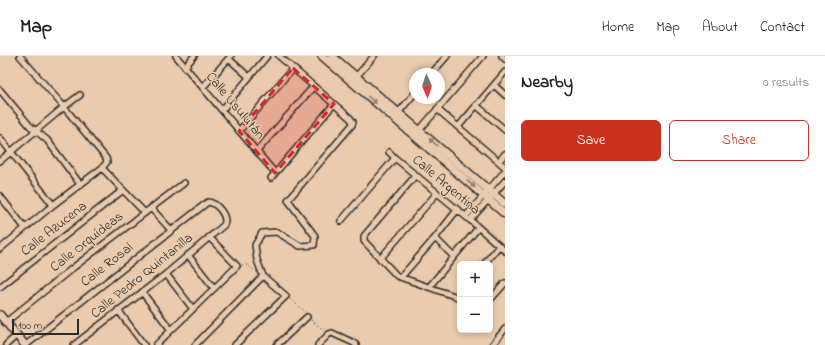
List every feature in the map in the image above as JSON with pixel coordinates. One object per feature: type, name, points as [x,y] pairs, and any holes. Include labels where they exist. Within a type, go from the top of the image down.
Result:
[{"type":"street","points":[[0,249],[53,205],[104,167],[107,162],[106,158],[64,106],[20,56]]},
{"type":"street","name":"Calle Usulután","points":[[176,56],[275,173]]},
{"type":"street","points":[[185,66],[194,56]]},
{"type":"street","points":[[222,110],[267,56]]},
{"type":"street","points":[[235,345],[286,296],[263,276],[257,260],[255,245],[262,233],[278,232],[300,246],[314,245],[315,236],[288,200],[352,125],[352,120],[279,56]]},
{"type":"street","points":[[322,56],[398,113],[417,133]]},
{"type":"street","points":[[354,79],[374,56]]},
{"type":"street","points":[[436,68],[447,56]]},
{"type":"street","points":[[417,133],[483,56]]},
{"type":"street","points":[[502,56],[505,59]]},
{"type":"street","points":[[203,87],[230,57],[249,77]]},
{"type":"street","points":[[334,57],[354,79],[489,195],[505,214]]},
{"type":"street","points":[[239,131],[293,68]]},
{"type":"street","points":[[458,127],[505,72]]},
{"type":"street","points":[[494,85],[505,95]]},
{"type":"street","points":[[257,151],[313,87]]},
{"type":"street","points":[[0,90],[30,126],[37,130],[47,140],[80,184]]},
{"type":"street","points":[[0,161],[64,106],[80,95]]},
{"type":"street","points":[[398,113],[409,100]]},
{"type":"street","points":[[270,178],[334,104]]},
{"type":"street","points":[[476,105],[505,130]]},
{"type":"street","points":[[437,109],[505,167]]},
{"type":"street","points":[[0,138],[53,205]]},
{"type":"street","name":"Calle Argentina","points":[[389,152],[466,216],[505,251]]},
{"type":"street","points":[[499,161],[505,154]]},
{"type":"street","points":[[341,221],[395,158]]},
{"type":"street","points":[[104,167],[145,213]]},
{"type":"street","points":[[470,220],[505,171]]},
{"type":"street","points":[[416,175],[364,236],[364,241],[380,259],[401,278],[457,295]]},
{"type":"street","points":[[466,216],[505,181]]},
{"type":"street","name":"Calle Orquídeas","points":[[6,322],[74,267],[184,183]]},
{"type":"street","name":"Calle Azucena","points":[[0,287],[123,190]]},
{"type":"street","points":[[380,259],[437,193]]},
{"type":"street","points":[[489,195],[505,204]]},
{"type":"street","points":[[0,196],[25,228]]},
{"type":"street","name":"Calle Pedro Quintanilla","points":[[74,345],[166,274],[224,225],[225,222],[223,214],[214,204],[208,202],[204,205]]},
{"type":"street","name":"Calle Rosal","points":[[25,345],[204,205]]},
{"type":"street","points":[[151,208],[171,230]]},
{"type":"street","points":[[401,278],[457,210]]},
{"type":"street","points":[[429,287],[478,228]]},
{"type":"street","points":[[156,345],[237,266],[209,237]]},
{"type":"street","points":[[434,238],[454,256]]},
{"type":"street","points":[[486,261],[499,246]]},
{"type":"street","points":[[188,255],[214,288]]},
{"type":"street","points":[[166,274],[193,309]]},
{"type":"street","points":[[195,345],[263,276]]},
{"type":"street","points":[[493,297],[505,283]]},
{"type":"street","points":[[142,292],[171,330]]},
{"type":"street","points":[[118,310],[144,345]]},
{"type":"street","points":[[0,315],[25,345]]},
{"type":"street","points":[[277,345],[307,317]]},
{"type":"street","points":[[492,345],[505,329]]},
{"type":"street","points":[[318,345],[332,333],[354,342],[356,345]]},
{"type":"street","points":[[6,345],[17,335]]},
{"type":"path","points":[[237,266],[246,265],[263,276]]},
{"type":"highlighted area","points":[[293,68],[334,104],[275,173],[239,131]]}]
